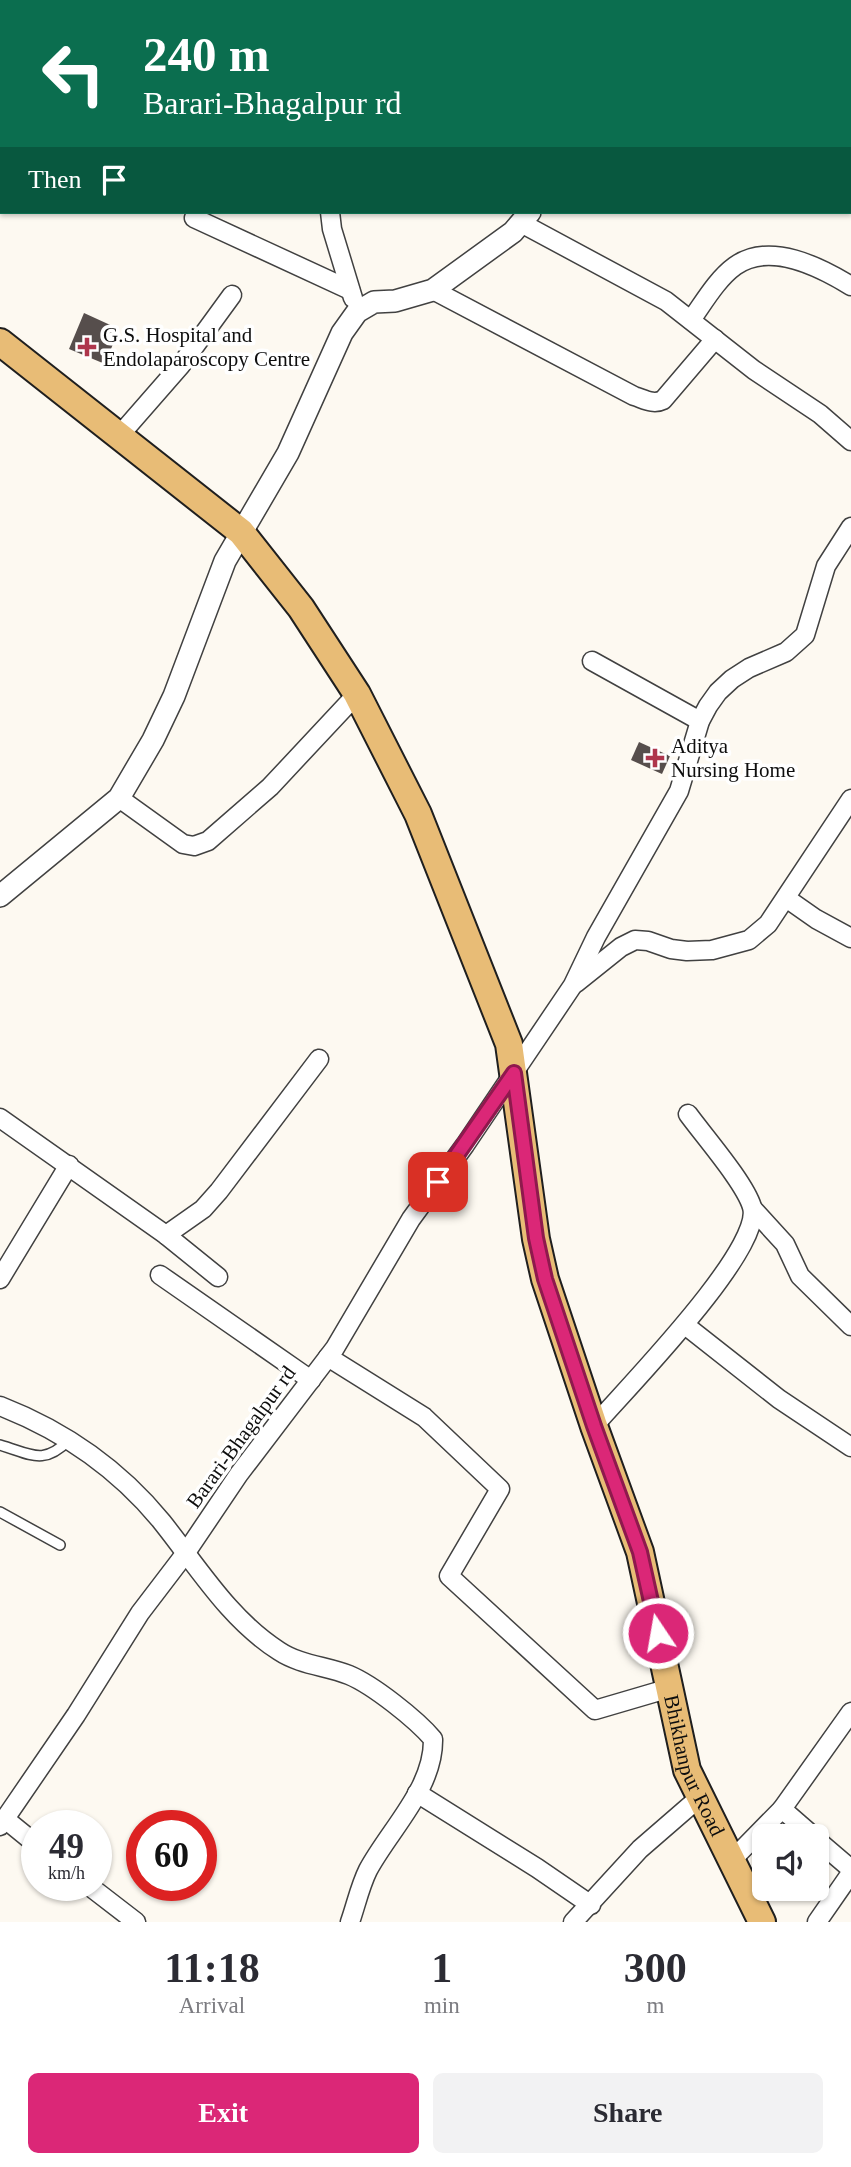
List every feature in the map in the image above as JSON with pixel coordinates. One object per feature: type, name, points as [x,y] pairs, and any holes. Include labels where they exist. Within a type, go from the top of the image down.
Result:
[{"type":"main road","name":"Bhikhanpur Road","points":[[0,342],[241,532],[301,608],[357,694],[418,814],[509,1044],[536,1238],[545,1279],[640,1552],[688,1770],[761,1922]]},
{"type":"street","points":[[330,214],[332,229],[357,312]]},
{"type":"street","points":[[194,218],[350,290]]},
{"type":"street","points":[[0,896],[119,798],[153,740],[174,696],[215,583],[241,532],[288,453],[342,333],[357,312],[374,302],[396,301],[433,289],[521,222],[667,301],[754,370],[820,414],[851,442]]},
{"type":"street","points":[[691,320],[723,277],[736,265],[750,259],[793,259],[822,268],[851,286]]},
{"type":"street","points":[[433,289],[611,384],[652,402],[663,400],[715,339]]},
{"type":"street","points":[[119,436],[181,365],[232,295]]},
{"type":"street","points":[[573,985],[596,937],[678,790],[700,721],[718,692],[732,679],[749,667],[786,652],[805,635],[826,566],[851,527]]},
{"type":"street","points":[[592,661],[700,721]]},
{"type":"street","points":[[119,798],[183,844],[194,846],[208,841],[270,787],[357,694]]},
{"type":"street","points":[[573,985],[621,947],[635,940],[687,951],[712,950],[749,940],[768,924],[851,799]]},
{"type":"street","points":[[786,898],[816,919],[851,938]]},
{"type":"street","name":"Barari-Bhagalpur rd","points":[[2,1822],[76,1716],[140,1613],[185,1554],[239,1474],[328,1357],[411,1219],[573,985]]},
{"type":"street","points":[[166,1236],[203,1209],[219,1191],[319,1059]]},
{"type":"street","points":[[688,1114],[741,1186],[753,1209],[785,1244],[800,1276],[851,1326]]},
{"type":"street","points":[[0,1118],[69,1165],[218,1277]]},
{"type":"street","points":[[0,1279],[69,1165]]},
{"type":"street","points":[[594,1426],[685,1325],[727,1268],[748,1235],[753,1209]]},
{"type":"street","points":[[160,1275],[311,1380]]},
{"type":"street","points":[[685,1325],[779,1399],[851,1447]]},
{"type":"street","points":[[328,1357],[424,1417],[500,1489],[449,1576],[595,1710],[670,1688]]},
{"type":"street","points":[[0,1406],[38,1421],[109,1468],[162,1522],[208,1584],[242,1621],[277,1650],[300,1662],[350,1675],[402,1709],[433,1739],[433,1754],[417,1793],[368,1871],[350,1922]]},
{"type":"street","points":[[731,1861],[782,1809],[851,1712]]},
{"type":"street","points":[[417,1793],[591,1905]]},
{"type":"street","points":[[573,1922],[640,1849],[700,1797]]},
{"type":"street","points":[[782,1809],[799,1824]]},
{"type":"street","points":[[2,1822],[21,1834]]},
{"type":"street","points":[[817,1922],[850,1876],[829,1853]]},
{"type":"street","points":[[109,1901],[136,1922]]},
{"type":"lane","points":[[0,1445],[44,1457],[53,1455],[69,1440]]},
{"type":"lane","points":[[0,1512],[60,1545]]},
{"type":"building","points":[[84,313],[119,329],[105,364],[69,349]]},
{"type":"building","points":[[639,742],[670,756],[662,774],[631,760]]},
{"type":"place","name":"G.S. Hospital and Endolaparoscopy Centre","points":[[87,347]]},
{"type":"place","name":"Aditya Nursing Home","points":[[655,758]]},
{"type":"route","points":[[438,1182],[514,1073],[536,1238],[545,1279],[640,1552],[658,1633]]}]
